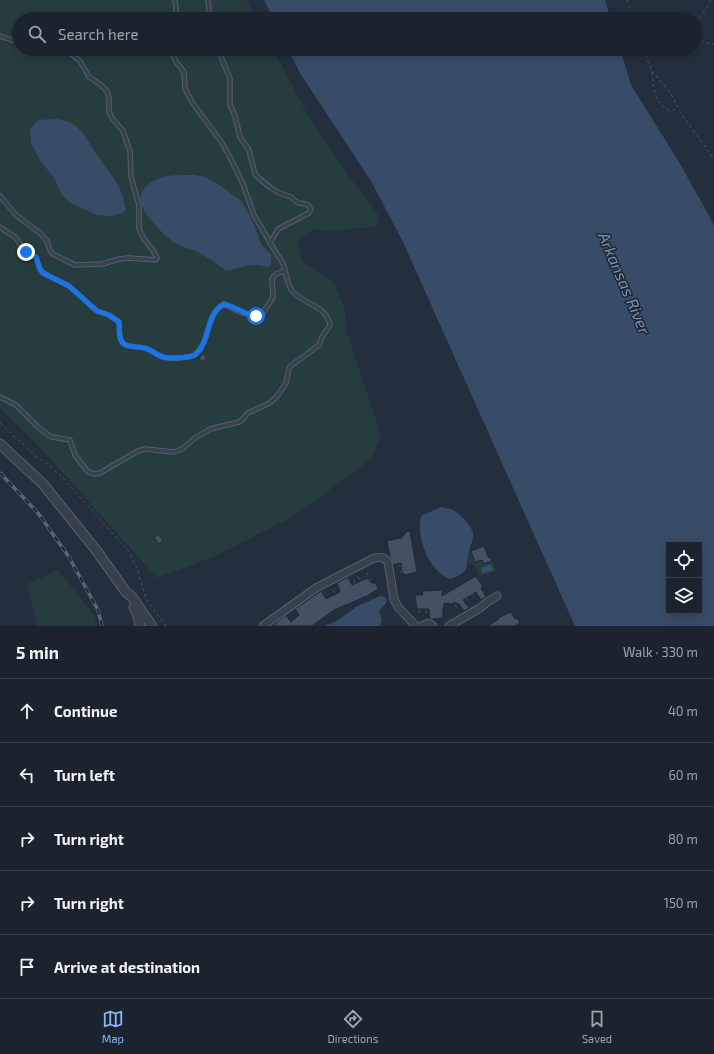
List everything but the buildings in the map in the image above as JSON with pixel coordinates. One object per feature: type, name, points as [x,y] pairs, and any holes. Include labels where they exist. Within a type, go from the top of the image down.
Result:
[{"type":"street","points":[[0,444],[43,484],[96,550],[126,592],[138,616],[140,626]]},
{"type":"street","points":[[263,626],[282,611],[322,584],[374,558],[380,557],[386,559],[388,562],[394,599],[398,607],[416,626]]},
{"type":"street","points":[[126,592],[132,597],[152,626]]},
{"type":"street","points":[[449,626],[497,596]]},
{"type":"street","points":[[421,626],[429,623],[433,626]]},
{"type":"lane","points":[[175,0],[176,12]]},
{"type":"lane","points":[[208,0],[209,12]]},
{"type":"lane","points":[[0,36],[12,40]]},
{"type":"lane","points":[[0,196],[17,216],[40,232],[47,241],[53,254],[75,265],[102,264],[128,258],[156,260],[157,258],[154,252],[139,229],[139,205],[131,176],[130,151],[123,131],[109,112],[110,98],[107,91],[89,77],[80,62],[73,56]]},
{"type":"lane","points":[[0,397],[16,406],[47,434],[52,437],[70,440],[75,455],[91,474],[100,473],[138,451],[153,449],[174,452],[182,449],[204,432],[238,422],[248,413],[270,403],[278,395],[286,383],[289,368],[318,345],[330,325],[330,321],[324,313],[295,294],[289,287],[284,271],[284,264],[254,215],[243,184],[230,157],[192,102],[185,89],[184,72],[176,63],[174,56]]},
{"type":"lane","points":[[221,56],[230,79],[230,105],[235,116],[240,137],[249,150],[255,174],[260,180],[275,191],[291,197],[298,203],[309,206],[309,213],[278,229],[270,243]]},
{"type":"lane","points":[[0,227],[16,238],[26,252],[36,257],[43,273],[69,286],[97,311],[109,315],[119,322],[120,338],[122,343],[144,348],[166,358],[188,357],[197,354],[203,343],[213,314],[220,306],[224,304],[251,315],[256,316],[263,313],[273,297],[272,279],[276,274],[284,271]]},
{"type":"path","points":[[627,0],[631,12]]},
{"type":"path","points":[[702,15],[711,0]]},
{"type":"path","points":[[702,41],[714,44]]},
{"type":"path","points":[[646,56],[652,72],[656,98],[662,106],[670,111],[678,108]]},
{"type":"path","points":[[652,72],[670,92],[678,108],[714,159]]},
{"type":"path","points":[[0,423],[38,458],[49,465],[64,479],[129,552],[137,568],[146,599],[166,626]]},
{"type":"path","points":[[396,552],[402,551]]},
{"type":"path","points":[[398,566],[405,564]]},
{"type":"path","points":[[367,573],[371,582]]},
{"type":"path","points":[[358,577],[361,582],[363,581]]},
{"type":"path","points":[[354,580],[355,584]]},
{"type":"path","points":[[349,582],[350,586]]},
{"type":"path","points":[[333,590],[335,594]]},
{"type":"path","points":[[471,593],[474,597]]},
{"type":"path","points":[[306,608],[309,614]]},
{"type":"green space","points":[[0,0],[246,0],[254,12],[12,12],[12,56],[277,56],[311,121],[379,216],[377,227],[353,228],[337,232],[314,229],[298,240],[302,261],[334,283],[345,310],[347,332],[381,435],[372,458],[294,516],[213,557],[157,578],[36,443],[0,408]]},
{"type":"green space","points":[[471,550],[475,562],[482,560],[484,564],[493,561],[496,571],[479,577],[475,566],[468,563],[469,551]]},
{"type":"green space","points":[[58,570],[94,615],[97,626],[38,626],[27,584]]},
{"type":"water","points":[[264,0],[605,0],[609,12],[270,12]]},
{"type":"water","name":"Arkansas River","points":[[292,56],[622,56],[631,85],[679,162],[714,225],[714,626],[575,626],[403,242],[371,181],[300,73]]},
{"type":"water","points":[[56,119],[73,124],[84,135],[119,188],[126,209],[124,212],[112,216],[97,215],[70,203],[62,195],[54,178],[40,160],[31,143],[30,129],[38,120]]},
{"type":"water","points":[[195,175],[205,177],[221,186],[241,201],[251,218],[261,244],[271,255],[271,265],[267,267],[251,265],[226,271],[204,255],[170,240],[151,221],[143,208],[141,201],[141,195],[144,189],[149,184],[162,177]]},
{"type":"water","points":[[441,507],[450,509],[461,516],[470,526],[473,533],[466,569],[461,574],[450,579],[436,569],[430,561],[422,543],[420,534],[421,516]]},
{"type":"water","points":[[491,564],[493,570],[482,574],[481,568]]},
{"type":"water","points":[[380,596],[385,597],[387,602],[379,611],[382,621],[380,626],[324,626],[337,621],[356,607]]},
{"type":"railway","points":[[0,473],[38,513],[69,557],[98,610],[102,626]]},
{"type":"route","points":[[26,252],[36,257],[43,273],[69,286],[97,311],[109,315],[119,322],[120,338],[122,343],[150,350],[166,358],[188,357],[197,354],[203,343],[213,314],[220,306],[224,304],[240,312],[256,316]]}]
